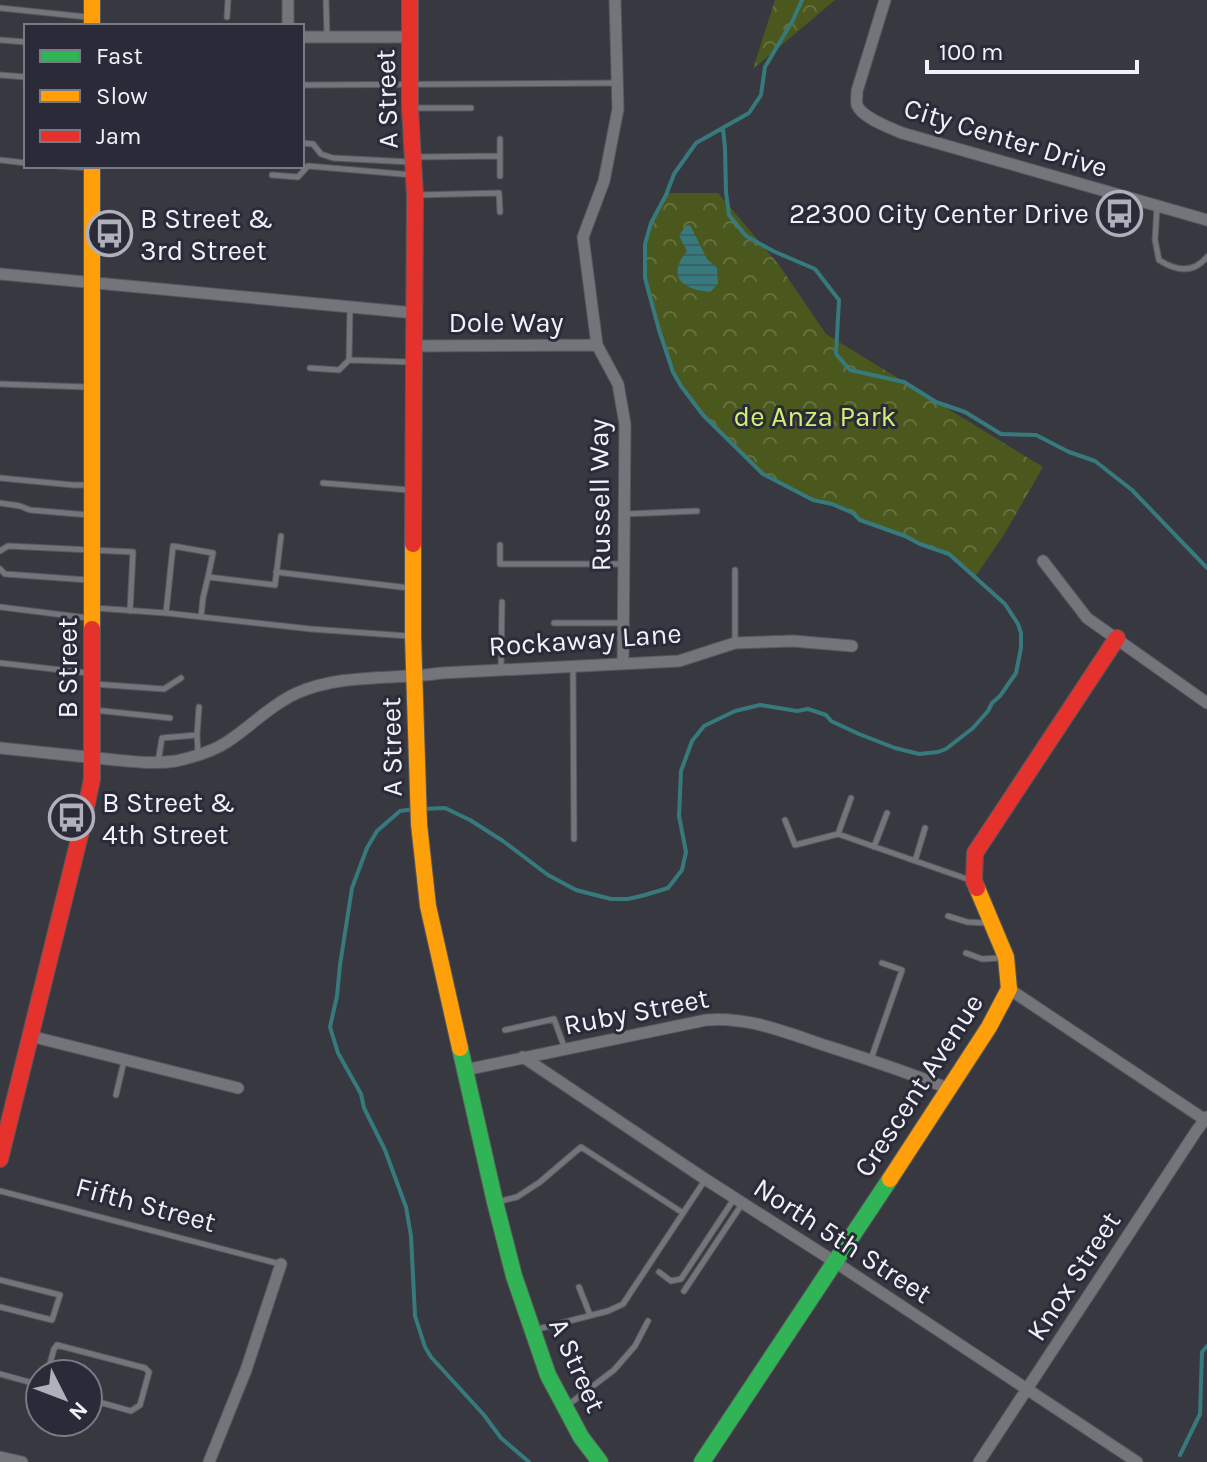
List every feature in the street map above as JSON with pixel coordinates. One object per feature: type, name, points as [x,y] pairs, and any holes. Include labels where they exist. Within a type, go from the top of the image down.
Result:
[{"type":"street","points":[[288,0],[288,24]]},
{"type":"street","name":"A Street","points":[[410,0],[410,108],[415,195],[413,636],[419,824],[428,906],[514,1276],[548,1375],[581,1437],[600,1462]]},
{"type":"street","name":"Russell Way","points":[[615,0],[618,109],[604,181],[583,237],[597,345],[618,384],[625,424],[623,664]]},
{"type":"street","name":"City Center Drive","points":[[885,0],[857,91],[857,105],[880,124],[902,133],[1207,220]]},
{"type":"street","points":[[304,37],[410,37]]},
{"type":"street","name":"B Street","points":[[0,1159],[6,1105],[30,1036],[92,779],[92,168]]},
{"type":"street","points":[[0,274],[415,313]]},
{"type":"street","name":"Dole Way","points":[[415,354],[597,345]]},
{"type":"street","points":[[1043,561],[1087,618],[1207,703]]},
{"type":"street","points":[[974,881],[975,853],[1117,638]]},
{"type":"street","name":"Rockaway Lane","points":[[0,748],[158,763],[199,755],[226,743],[284,700],[318,685],[346,679],[679,661],[735,643],[793,641],[852,646]]},
{"type":"street","name":"Crescent Avenue","points":[[702,1462],[950,1089],[1009,989],[1006,957],[974,881]]},
{"type":"street","points":[[1009,989],[1207,1119]]},
{"type":"street","name":"Ruby Street","points":[[465,1070],[725,1018],[755,1023],[950,1089]]},
{"type":"street","points":[[30,1036],[238,1088]]},
{"type":"street","name":"North 5th Street","points":[[523,1057],[1137,1462]]},
{"type":"street","name":"Knox Street","points":[[979,1462],[1207,1119]]},
{"type":"street","points":[[209,1462],[246,1370],[281,1264]]},
{"type":"street","points":[[0,1457],[22,1462]]},
{"type":"lane","points":[[227,17],[228,0]]},
{"type":"lane","points":[[326,0],[327,37]]},
{"type":"lane","points":[[0,8],[92,14]]},
{"type":"lane","points":[[0,40],[24,42]]},
{"type":"lane","points":[[0,75],[24,77]]},
{"type":"lane","points":[[304,85],[617,83]]},
{"type":"lane","points":[[410,108],[471,108]]},
{"type":"lane","points":[[500,139],[500,176]]},
{"type":"lane","points":[[304,143],[313,144],[321,154],[333,158],[414,165]]},
{"type":"lane","points":[[272,175],[298,177],[308,166],[414,165],[500,156]]},
{"type":"lane","points":[[0,160],[24,163]]},
{"type":"lane","points":[[415,195],[499,193],[500,212]]},
{"type":"lane","points":[[1157,206],[1155,240],[1159,260],[1174,269],[1188,270],[1201,265],[1207,257]]},
{"type":"lane","points":[[349,360],[350,307]]},
{"type":"lane","points":[[310,368],[339,370],[349,360],[415,354]]},
{"type":"lane","points":[[0,384],[92,387]]},
{"type":"lane","points":[[0,478],[92,485]]},
{"type":"lane","points":[[323,483],[414,490]]},
{"type":"lane","points":[[0,503],[30,510],[93,515]]},
{"type":"lane","points":[[624,514],[697,511]]},
{"type":"lane","points":[[208,577],[275,585],[281,536]]},
{"type":"lane","points":[[500,545],[500,564],[624,564]]},
{"type":"lane","points":[[0,551],[8,546],[133,552],[130,611]]},
{"type":"lane","points":[[166,613],[173,546],[213,553],[201,617]]},
{"type":"lane","points":[[0,569],[5,574],[93,581]]},
{"type":"lane","points":[[735,570],[735,643]]},
{"type":"lane","points":[[276,572],[414,588]]},
{"type":"lane","points":[[501,670],[502,602]]},
{"type":"lane","points":[[0,607],[71,617],[130,611],[166,613],[311,629],[413,636]]},
{"type":"lane","points":[[554,623],[623,623]]},
{"type":"lane","points":[[0,663],[164,689],[181,678]]},
{"type":"lane","points":[[573,667],[574,839]]},
{"type":"lane","points":[[199,707],[199,755]]},
{"type":"lane","points":[[93,710],[170,718]]},
{"type":"lane","points":[[158,763],[162,738],[197,735]]},
{"type":"lane","points":[[838,834],[851,798]]},
{"type":"lane","points":[[874,847],[887,813]]},
{"type":"lane","points":[[785,820],[795,845],[838,834],[974,881]]},
{"type":"lane","points":[[915,861],[925,828]]},
{"type":"lane","points":[[948,916],[967,922],[992,924]]},
{"type":"lane","points":[[966,953],[982,959],[1006,957]]},
{"type":"lane","points":[[871,1060],[902,970],[882,963]]},
{"type":"lane","points":[[505,1030],[554,1019],[565,1049]]},
{"type":"lane","points":[[116,1095],[124,1060]]},
{"type":"lane","points":[[495,1202],[517,1197],[581,1147],[683,1213]]},
{"type":"lane","points":[[533,1331],[623,1304],[705,1179]]},
{"type":"lane","name":"Fifth Street","points":[[0,1191],[281,1264]]},
{"type":"lane","points":[[659,1272],[671,1281],[681,1279],[739,1201]]},
{"type":"lane","points":[[684,1291],[739,1201]]},
{"type":"lane","points":[[0,1280],[60,1295],[52,1320],[0,1307]]},
{"type":"lane","points":[[579,1287],[590,1315]]},
{"type":"lane","points":[[564,1408],[614,1370],[635,1346],[648,1321]]},
{"type":"lane","points":[[51,1358],[57,1345],[145,1368],[149,1372],[140,1405],[131,1411],[104,1403]]},
{"type":"lane","points":[[0,1374],[24,1381]]},
{"type":"green space","points":[[775,0],[835,0],[753,69]]},
{"type":"green space","name":"de Anza Park","points":[[666,193],[718,193],[779,265],[826,334],[1043,467],[975,577],[949,554],[860,520],[853,513],[813,500],[769,478],[703,415],[673,372],[645,281],[643,261],[647,233]]},
{"type":"water","points":[[686,225],[690,225],[707,259],[717,268],[718,284],[710,292],[685,285],[678,275],[681,260],[687,251],[679,236]]},
{"type":"waterway","points":[[423,809],[445,808],[470,820],[548,875],[576,890],[611,899],[628,899],[668,888],[682,870],[686,852],[679,816],[681,771],[692,741],[704,726],[735,711],[760,705],[797,711],[808,709],[895,748],[919,754],[938,752],[973,728],[1016,673],[1021,633],[1005,604],[949,554],[860,520],[853,513],[832,504],[813,500],[763,474],[703,415],[681,386],[659,330],[645,278],[645,244],[651,223],[674,174],[696,143],[749,113],[761,95],[765,67],[802,0]]},
{"type":"waterway","points":[[723,129],[729,215],[746,236],[815,269],[839,300],[836,354],[850,370],[904,382],[936,402],[965,412],[1001,434],[1036,435],[1095,461],[1132,490],[1207,568]]},
{"type":"waterway","points":[[414,809],[400,811],[377,831],[367,848],[352,888],[330,1027],[338,1053],[361,1094],[364,1108],[385,1150],[406,1207],[411,1236],[415,1316],[425,1347],[501,1438],[529,1462]]},
{"type":"waterway","points":[[1180,1455],[1200,1414],[1202,1352],[1207,1346]]},
{"type":"traffic: fast","points":[[460,1048],[514,1276],[548,1375],[581,1437],[600,1462]]},
{"type":"traffic: fast","points":[[702,1462],[890,1179]]},
{"type":"traffic: slow","points":[[92,0],[92,24]]},
{"type":"traffic: slow","points":[[92,168],[92,629]]},
{"type":"traffic: slow","points":[[413,544],[419,824],[428,906],[460,1048]]},
{"type":"traffic: slow","points":[[890,1179],[989,1027],[1009,989],[1006,957],[977,888]]},
{"type":"traffic: jam","points":[[410,0],[410,108],[415,195],[413,544]]},
{"type":"traffic: jam","points":[[0,1159],[92,779],[92,629]]},
{"type":"traffic: jam","points":[[977,888],[974,881],[975,853],[1117,638]]},
{"type":"place","name":"22300 City Center Drive","points":[[1120,213]]},
{"type":"place","name":"B Street & 3rd Street","points":[[109,234]]},
{"type":"place","name":"B Street & 4th Street","points":[[71,818]]}]
